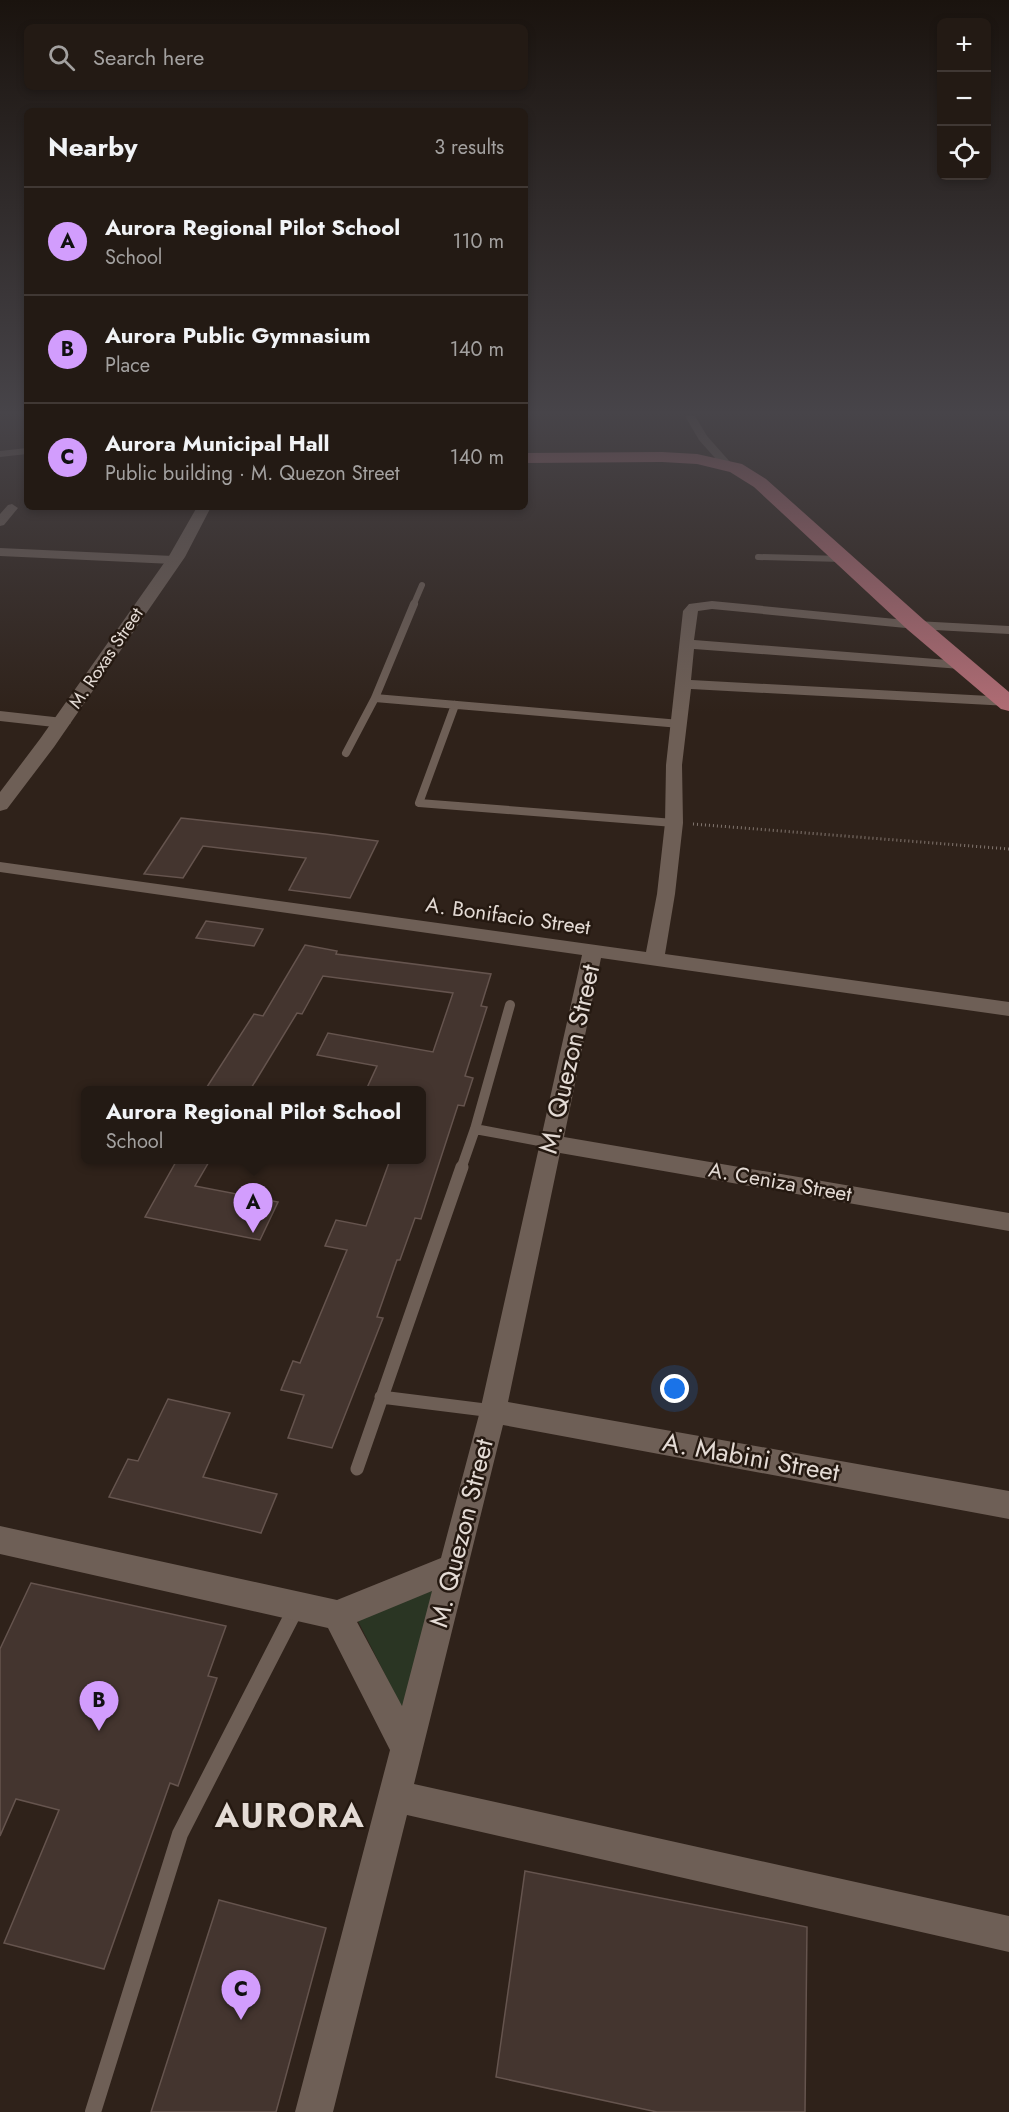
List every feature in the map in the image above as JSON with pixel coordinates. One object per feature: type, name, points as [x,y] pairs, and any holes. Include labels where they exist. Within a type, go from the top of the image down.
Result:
[{"type":"highway","points":[[795,515],[961,665],[1008,703]]},
{"type":"street","name":"M. Roxas Street","points":[[0,805],[63,723],[94,673],[173,560],[200,515]]},
{"type":"street","points":[[0,552],[173,560]]},
{"type":"street","points":[[654,958],[666,894],[674,823],[674,765],[690,610],[701,606],[916,625],[1009,630]]},
{"type":"street","points":[[686,644],[961,665]]},
{"type":"street","points":[[683,684],[1008,703]]},
{"type":"street","points":[[0,716],[63,723]]},
{"type":"street","name":"A. Bonifacio Street","points":[[0,867],[1009,1009]]},
{"type":"street","name":"M. Quezon Street","points":[[314,2112],[492,1411],[593,951]]},
{"type":"street","name":"A. Ceniza Street","points":[[550,1143],[1009,1222]]},
{"type":"street","name":"A. Mabini Street","points":[[492,1411],[1009,1505]]},
{"type":"street","points":[[0,1540],[337,1615],[452,1568]]},
{"type":"street","points":[[337,1615],[407,1749]]},
{"type":"street","points":[[395,1796],[1009,1934]]},
{"type":"lane","points":[[758,556],[844,559]]},
{"type":"lane","points":[[346,753],[375,698],[422,585]]},
{"type":"lane","points":[[375,698],[680,724]]},
{"type":"lane","points":[[455,705],[419,803],[674,823]]},
{"type":"lane","points":[[357,1469],[475,1129],[510,1005]]},
{"type":"lane","points":[[475,1129],[550,1143]]},
{"type":"lane","points":[[381,1397],[492,1411]]},
{"type":"lane","points":[[93,2112],[180,1834],[297,1606]]},
{"type":"path","points":[[674,823],[1009,849]]},
{"type":"green space","points":[[434,1590],[402,1708],[357,1619]]},
{"type":"building","points":[[181,818],[378,841],[350,898],[289,890],[306,858],[203,846],[183,878],[144,874]]},
{"type":"building","points":[[206,921],[263,929],[254,946],[196,938]]},
{"type":"building","points":[[305,945],[337,951],[336,954],[491,974],[481,1006],[487,1007],[465,1076],[473,1078],[464,1106],[458,1105],[421,1219],[415,1218],[400,1260],[397,1260],[377,1317],[383,1318],[332,1448],[288,1438],[304,1395],[281,1390],[293,1361],[300,1363],[347,1250],[325,1246],[336,1220],[366,1226],[389,1164],[426,1164],[426,1086],[368,1086],[377,1066],[317,1055],[328,1033],[433,1052],[453,993],[323,976],[302,1014],[297,1013],[252,1086],[208,1086],[254,1014],[263,1016]]},
{"type":"building","points":[[175,1164],[208,1164],[195,1186],[278,1202],[260,1240],[145,1217]]},
{"type":"building","points":[[168,1399],[230,1413],[203,1477],[277,1494],[261,1533],[109,1497],[128,1459],[138,1461]]},
{"type":"building","points":[[31,1583],[226,1626],[208,1676],[217,1678],[178,1786],[170,1783],[104,1969],[4,1943],[59,1810],[16,1799],[0,1836],[0,1649]]},
{"type":"building","points":[[525,1871],[807,1927],[805,2112],[657,2112],[496,2077]]},
{"type":"building","points":[[219,1900],[326,1928],[276,2112],[151,2112]]},
{"type":"place","name":"Aurora Regional Pilot School","points":[[253,1233]]},
{"type":"place","name":"Aurora Public Gymnasium","points":[[99,1731]]},
{"type":"place","name":"Aurora Municipal Hall","points":[[241,2020]]},
{"type":"district","name":"AURORA","points":[[290,1815]]}]
